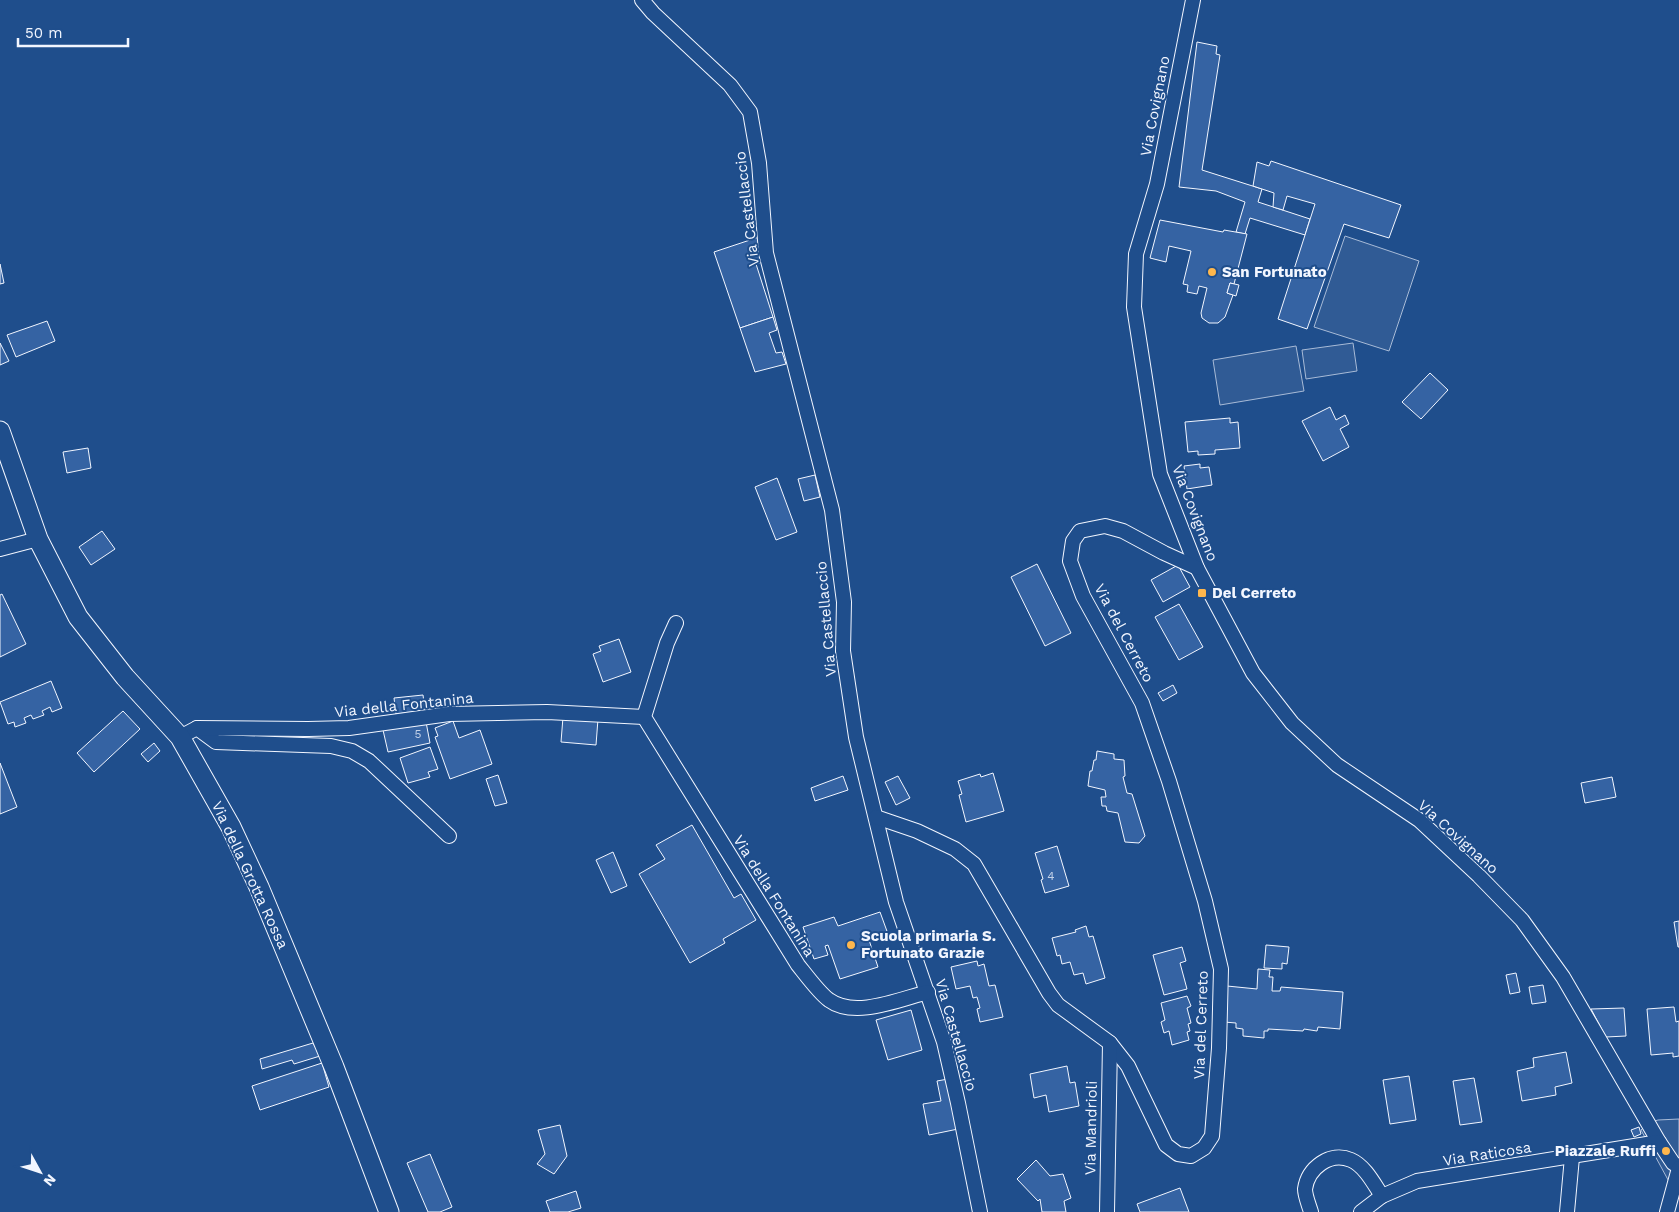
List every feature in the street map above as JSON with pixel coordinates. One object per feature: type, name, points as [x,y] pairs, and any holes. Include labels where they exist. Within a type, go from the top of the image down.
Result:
[{"type":"street","name":"Via Castellaccio","points":[[642,0],[653,13],[730,85],[750,112],[759,163],[766,253],[832,510],[844,602],[843,651],[856,737],[896,902],[944,1042],[980,1212]]},
{"type":"street","name":"Via Covignano","points":[[1193,0],[1157,184],[1136,254],[1134,307],[1160,474],[1197,568],[1253,673],[1292,723],[1336,765],[1419,820],[1479,876],[1522,920],[1563,977],[1659,1142],[1673,1163],[1679,1168],[1667,1212]]},
{"type":"street","name":"Via della Grotta Rossa","points":[[0,431],[38,540],[78,617],[125,677],[180,737],[231,827],[259,887],[334,1067],[390,1212]]},
{"type":"street","name":"Via del Cerreto","points":[[876,818],[917,831],[955,849],[974,864],[1049,993],[1058,1005],[1110,1044],[1128,1066],[1166,1145],[1178,1154],[1191,1156],[1204,1148],[1212,1136],[1219,1048],[1221,969],[1205,901],[1169,781],[1142,703],[1083,596],[1070,561],[1073,541],[1080,531],[1105,526],[1124,531],[1164,553],[1197,568]]},
{"type":"street","points":[[0,549],[38,540]]},
{"type":"street","points":[[644,716],[667,643],[676,623]]},
{"type":"street","name":"Via della Fontanina","points":[[180,737],[197,728],[349,728],[449,714],[547,712],[644,716],[798,965],[829,1000],[845,1008],[862,1009],[928,992]]},
{"type":"street","points":[[197,728],[216,742],[331,746],[352,751],[368,761],[449,836]]},
{"type":"street","name":"Via Mandrioli","points":[[1107,1212],[1110,1044]]},
{"type":"street","name":"Via Raticosa","points":[[1361,1212],[1382,1196],[1417,1181],[1659,1142]]},
{"type":"street","points":[[1311,1212],[1305,1191],[1308,1180],[1316,1167],[1324,1161],[1340,1157],[1353,1161],[1365,1172],[1382,1196]]},
{"type":"street","points":[[1567,1212],[1572,1157]]},
{"type":"shaded area","points":[[1345,236],[1419,261],[1389,351],[1314,327]]},
{"type":"shaded area","points":[[1353,343],[1357,371],[1306,379],[1302,350]]},
{"type":"shaded area","points":[[1296,346],[1304,391],[1220,405],[1213,360]]},
{"type":"shaded area","name":"Piazzale Ruffi","points":[[1679,1119],[1679,1185],[1673,1189],[1641,1130],[1648,1123],[1658,1120]]},
{"type":"building","points":[[1197,42],[1217,46],[1216,54],[1220,55],[1202,170],[1262,189],[1258,202],[1310,219],[1305,235],[1250,218],[1245,234],[1236,232],[1245,202],[1216,191],[1179,187]]},
{"type":"building","points":[[1271,161],[1401,205],[1389,238],[1344,224],[1307,329],[1278,319],[1315,204],[1287,196],[1283,210],[1273,207],[1274,193],[1253,186],[1257,162],[1269,166]]},
{"type":"building","name":"San Fortunato","points":[[1160,220],[1223,232],[1224,230],[1247,234],[1234,284],[1230,283],[1227,293],[1233,295],[1225,317],[1218,323],[1209,323],[1202,318],[1201,313],[1207,288],[1199,286],[1197,294],[1187,292],[1188,285],[1183,284],[1191,251],[1169,246],[1166,262],[1150,258]]},
{"type":"building","points":[[759,237],[762,262],[756,264],[773,317],[740,328],[714,252]]},
{"type":"building","points":[[0,264],[4,283],[0,284]]},
{"type":"building","points":[[1230,283],[1239,285],[1236,296],[1227,293]]},
{"type":"building","points":[[773,317],[777,330],[769,333],[776,353],[782,352],[786,364],[755,372],[740,328]]},
{"type":"building","points":[[47,321],[55,341],[16,357],[7,335]]},
{"type":"building","points":[[0,343],[9,361],[0,365]]},
{"type":"building","points":[[1430,373],[1448,390],[1421,419],[1402,402]]},
{"type":"building","points":[[1330,407],[1336,420],[1345,415],[1349,424],[1340,429],[1349,447],[1323,461],[1302,421]]},
{"type":"building","points":[[1230,418],[1230,423],[1238,422],[1240,448],[1215,450],[1215,454],[1198,455],[1198,451],[1188,452],[1185,422]]},
{"type":"building","points":[[88,448],[91,468],[67,473],[63,452]]},
{"type":"building","points":[[1200,464],[1200,468],[1209,467],[1212,485],[1187,489],[1184,466]]},
{"type":"building","points":[[815,475],[820,497],[804,501],[798,479]]},
{"type":"building","points":[[777,478],[797,532],[776,540],[755,487]]},
{"type":"building","points":[[102,531],[115,549],[91,565],[79,547]]},
{"type":"building","points":[[1037,564],[1071,633],[1045,646],[1011,577]]},
{"type":"building","points":[[1178,565],[1190,587],[1163,602],[1151,580]]},
{"type":"building","points":[[2,594],[26,644],[0,657],[0,595]]},
{"type":"building","points":[[1179,604],[1203,647],[1179,660],[1155,617]]},
{"type":"building","points":[[619,639],[631,672],[603,682],[593,654],[601,651],[599,646]]},
{"type":"building","points":[[51,681],[62,708],[52,712],[50,707],[42,711],[44,715],[33,719],[31,715],[24,718],[26,723],[15,727],[14,722],[8,724],[0,702]]},
{"type":"building","points":[[1173,685],[1177,693],[1163,701],[1158,693]]},
{"type":"building","points":[[423,695],[425,711],[396,714],[394,698]]},
{"type":"building","points":[[123,711],[140,729],[94,772],[77,753]]},
{"type":"building","points":[[563,717],[598,719],[596,745],[561,742]]},
{"type":"building","points":[[453,721],[459,738],[480,730],[492,764],[450,779],[435,737],[438,736],[435,728]]},
{"type":"building","points":[[426,722],[430,743],[388,752],[383,730]]},
{"type":"building","points":[[154,743],[160,751],[148,762],[141,754]]},
{"type":"building","points":[[430,747],[438,769],[428,772],[430,777],[408,783],[400,758]]},
{"type":"building","points":[[1097,751],[1114,754],[1114,759],[1124,760],[1125,776],[1123,777],[1127,793],[1132,794],[1145,836],[1139,843],[1125,842],[1118,813],[1107,811],[1106,806],[1102,806],[1101,797],[1106,797],[1105,790],[1088,786],[1090,771],[1092,771],[1094,760],[1096,760]]},
{"type":"building","points":[[0,763],[17,807],[0,814]]},
{"type":"building","points":[[993,773],[1004,811],[966,822],[959,795],[962,794],[958,781],[980,774],[981,777]]},
{"type":"building","points":[[498,775],[507,803],[495,806],[486,779]]},
{"type":"building","points":[[843,776],[848,790],[815,801],[811,788]]},
{"type":"building","points":[[898,776],[910,798],[896,805],[885,782]]},
{"type":"building","points":[[1612,777],[1616,797],[1585,803],[1581,783]]},
{"type":"building","points":[[692,825],[734,898],[741,894],[756,920],[723,939],[725,943],[690,963],[639,874],[665,859],[656,845]]},
{"type":"building","points":[[1057,846],[1069,886],[1045,893],[1035,853]]},
{"type":"building","points":[[613,852],[627,886],[611,893],[596,860]]},
{"type":"building","points":[[880,912],[888,934],[869,940],[878,967],[840,979],[828,945],[825,946],[828,955],[814,959],[803,927],[834,917],[838,926]]},
{"type":"building","points":[[1679,921],[1679,947],[1678,947],[1674,922]]},
{"type":"building","points":[[1086,926],[1089,937],[1093,936],[1105,978],[1086,984],[1083,973],[1074,975],[1070,962],[1062,964],[1060,955],[1057,956],[1052,938],[1076,932],[1075,930]]},
{"type":"building","points":[[1266,945],[1289,947],[1287,964],[1282,963],[1282,969],[1264,968]]},
{"type":"building","points":[[1182,947],[1186,961],[1180,963],[1187,989],[1164,995],[1153,955]]},
{"type":"building","points":[[977,961],[978,966],[984,964],[989,986],[995,985],[1003,1017],[980,1022],[977,1009],[980,1008],[977,997],[973,998],[970,986],[956,989],[951,967]]},
{"type":"building","points":[[1258,969],[1270,970],[1269,977],[1273,977],[1272,991],[1280,991],[1281,987],[1343,992],[1340,1029],[1318,1027],[1317,1031],[1304,1029],[1303,1031],[1268,1029],[1268,1031],[1264,1031],[1264,1038],[1243,1036],[1243,1029],[1236,1028],[1236,1023],[1224,1022],[1227,986],[1257,989]]},
{"type":"building","points":[[1516,973],[1520,992],[1510,994],[1506,975]]},
{"type":"building","points":[[1543,985],[1546,1002],[1532,1004],[1529,987]]},
{"type":"building","points":[[1187,996],[1191,1006],[1187,1008],[1191,1023],[1188,1024],[1190,1031],[1187,1032],[1189,1040],[1172,1045],[1169,1031],[1164,1033],[1161,1022],[1165,1020],[1161,1003]]},
{"type":"building","points":[[1674,1007],[1676,1022],[1679,1021],[1679,1056],[1673,1057],[1673,1053],[1651,1055],[1647,1009]]},
{"type":"building","points":[[1624,1008],[1626,1036],[1606,1037],[1591,1009]]},
{"type":"building","points":[[911,1010],[922,1050],[888,1060],[876,1020]]},
{"type":"building","points":[[313,1043],[320,1056],[294,1064],[292,1060],[262,1069],[260,1059]]},
{"type":"building","points":[[1566,1052],[1572,1083],[1555,1087],[1556,1095],[1522,1101],[1517,1071],[1534,1067],[1533,1058]]},
{"type":"building","points":[[322,1063],[329,1087],[260,1110],[252,1086]]},
{"type":"building","points":[[1067,1066],[1070,1083],[1075,1082],[1079,1106],[1049,1112],[1046,1095],[1034,1098],[1030,1074]]},
{"type":"building","points":[[1409,1076],[1416,1120],[1390,1124],[1383,1080]]},
{"type":"building","points":[[1474,1078],[1482,1122],[1460,1125],[1453,1081]]},
{"type":"building","points":[[948,1079],[958,1129],[929,1135],[923,1104],[941,1101],[937,1081]]},
{"type":"building","points":[[560,1125],[567,1156],[554,1174],[537,1164],[545,1154],[538,1130]]},
{"type":"building","points":[[1639,1127],[1641,1134],[1634,1137],[1631,1130]]},
{"type":"building","points":[[430,1154],[452,1207],[440,1212],[428,1212],[407,1163]]},
{"type":"building","points":[[1036,1160],[1050,1176],[1063,1174],[1071,1198],[1064,1201],[1066,1212],[1042,1212],[1040,1199],[1038,1201],[1017,1179]]},
{"type":"building","points":[[1180,1188],[1189,1212],[1140,1212],[1137,1204]]},
{"type":"building","points":[[576,1191],[581,1208],[568,1212],[550,1212],[546,1201]]},
{"type":"place","name":"San Fortunato","points":[[1212,272]]},
{"type":"place","name":"Del Cerreto","points":[[1202,593]]},
{"type":"place","name":"Scuola primaria S. Fortunato Grazie","points":[[851,945]]},
{"type":"place","name":"Piazzale Ruffi","points":[[1666,1151]]}]
